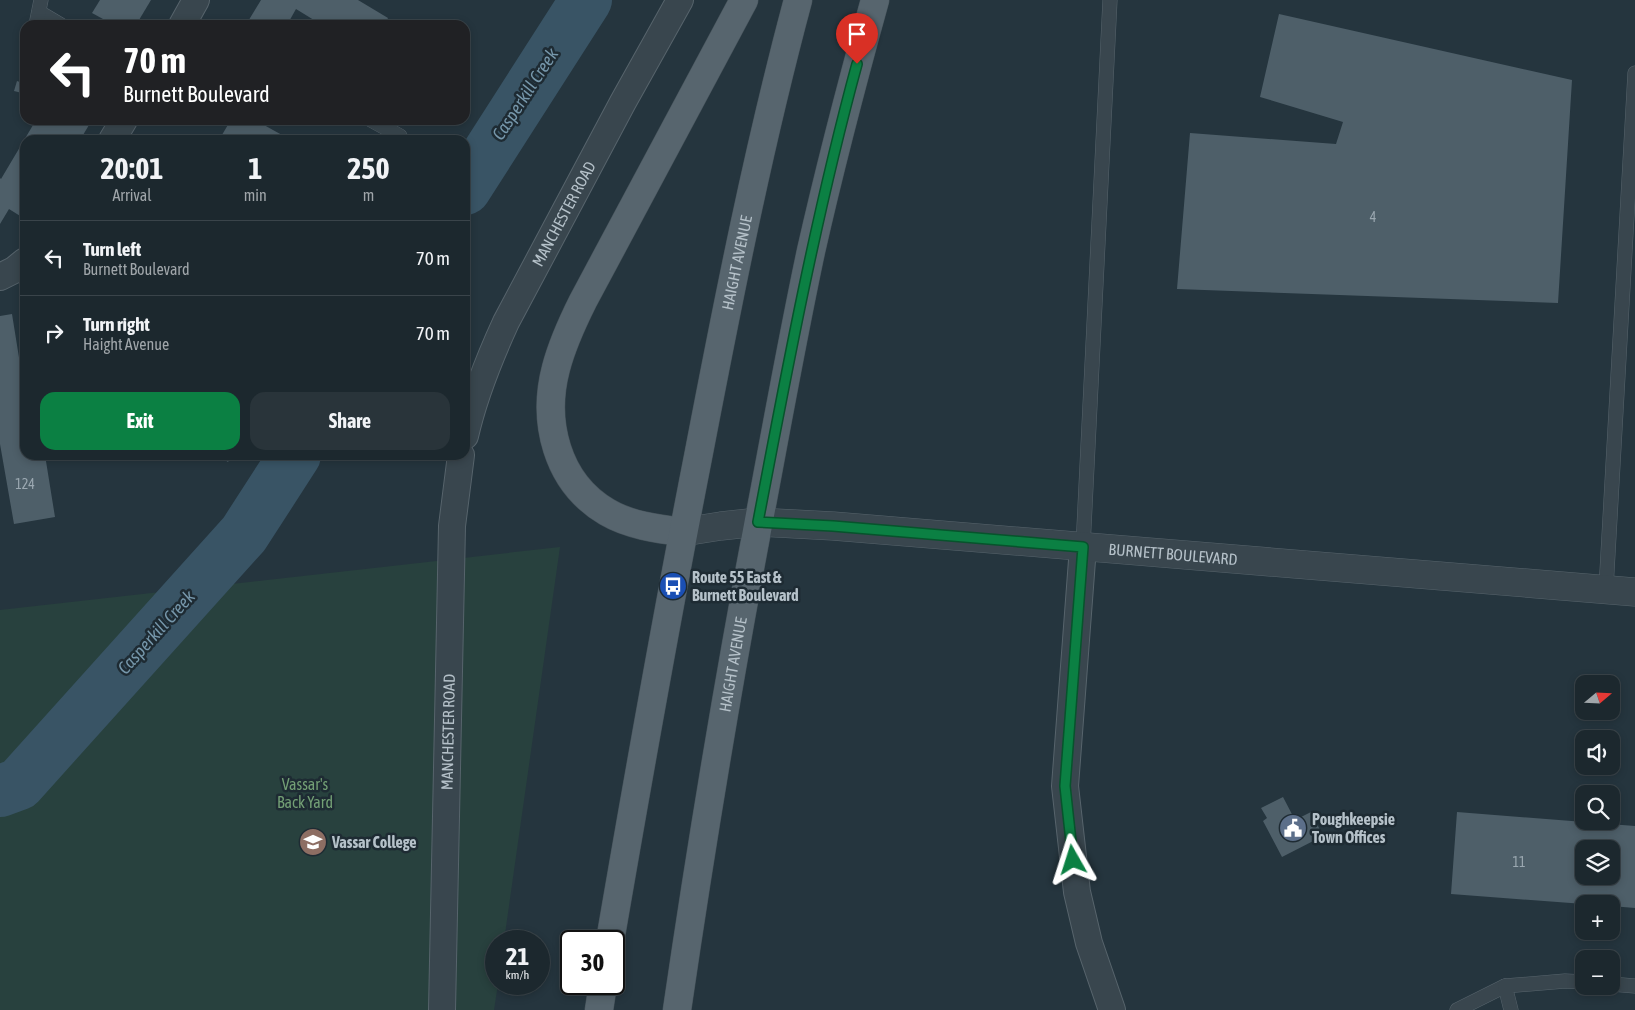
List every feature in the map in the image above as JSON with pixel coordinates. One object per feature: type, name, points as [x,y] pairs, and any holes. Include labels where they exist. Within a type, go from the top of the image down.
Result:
[{"type":"main road","points":[[683,532],[660,530],[622,519],[606,511],[578,487],[567,471],[554,442],[551,428],[552,391],[555,369],[562,348],[583,301],[744,0]]},
{"type":"main road","name":"HAIGHT AVENUE","points":[[612,930],[683,532],[747,212],[798,0]]},
{"type":"main road","name":"HAIGHT AVENUE","points":[[677,1010],[714,770],[789,358],[847,100],[875,0]]},
{"type":"main road","points":[[599,1010],[601,995]]},
{"type":"street","name":"MANCHESTER ROAD","points":[[470,417],[478,387],[506,322],[609,128],[680,0]]},
{"type":"street","points":[[0,277],[20,264]]},
{"type":"street","name":"MANCHESTER ROAD","points":[[442,1010],[452,526],[460,460]]},
{"type":"street","name":"BURNETT BOULEVARD","points":[[683,532],[758,522],[833,526],[1635,592]]},
{"type":"street","points":[[1083,547],[1065,786],[1076,892],[1089,943],[1112,1010]]},
{"type":"lane","points":[[1083,547],[1110,0]]},
{"type":"lane","points":[[39,12],[53,20]]},
{"type":"lane","points":[[1606,589],[1635,74]]},
{"type":"lane","points":[[380,125],[398,135]]},
{"type":"lane","points":[[1457,1010],[1505,986],[1575,982]]},
{"type":"lane","points":[[1620,985],[1635,986]]},
{"type":"lane","points":[[1505,986],[1511,1010]]},
{"type":"green space","name":"Vassar's Back Yard","points":[[560,547],[506,930],[485,930],[485,995],[496,995],[494,1010],[0,1010],[0,610]]},
{"type":"building","points":[[100,0],[151,0],[139,20],[105,20],[92,13]]},
{"type":"building","points":[[261,0],[358,0],[388,18],[387,20],[314,20],[296,9],[290,20],[249,20]]},
{"type":"building","points":[[1279,14],[1572,80],[1558,303],[1177,289],[1190,133],[1336,144],[1343,122],[1260,97]]},
{"type":"building","points":[[17,81],[20,82],[20,92],[14,91]]},
{"type":"building","points":[[33,125],[89,125],[83,135],[27,135]]},
{"type":"building","points":[[228,125],[264,125],[282,135],[222,135]]},
{"type":"building","points":[[20,147],[20,216],[9,209],[0,224],[0,178]]},
{"type":"building","points":[[12,314],[20,364],[20,460],[46,460],[55,517],[14,524],[0,444],[0,316]]},
{"type":"building","name":"Poughkeepsie Town Offices","points":[[1283,797],[1295,820],[1311,812],[1323,836],[1282,857],[1263,821],[1267,818],[1261,808]]},
{"type":"building","points":[[1457,812],[1575,821],[1575,830],[1620,830],[1620,825],[1635,826],[1635,908],[1620,907],[1620,895],[1575,895],[1575,903],[1451,894]]},
{"type":"waterway","name":"Casperkill Creek","points":[[470,181],[586,0]]},
{"type":"waterway","name":"Casperkill Creek","points":[[0,791],[19,784],[244,534],[292,460]]},
{"type":"place","name":"Route 55 East & Burnett Boulevard","points":[[673,586]]},
{"type":"place","name":"Poughkeepsie Town Offices","points":[[1293,828]]},
{"type":"place","name":"Vassar College","points":[[313,842]]},
{"type":"route","points":[[857,64],[811,254],[758,522],[833,526],[1083,547],[1065,786],[1073,860]]}]
